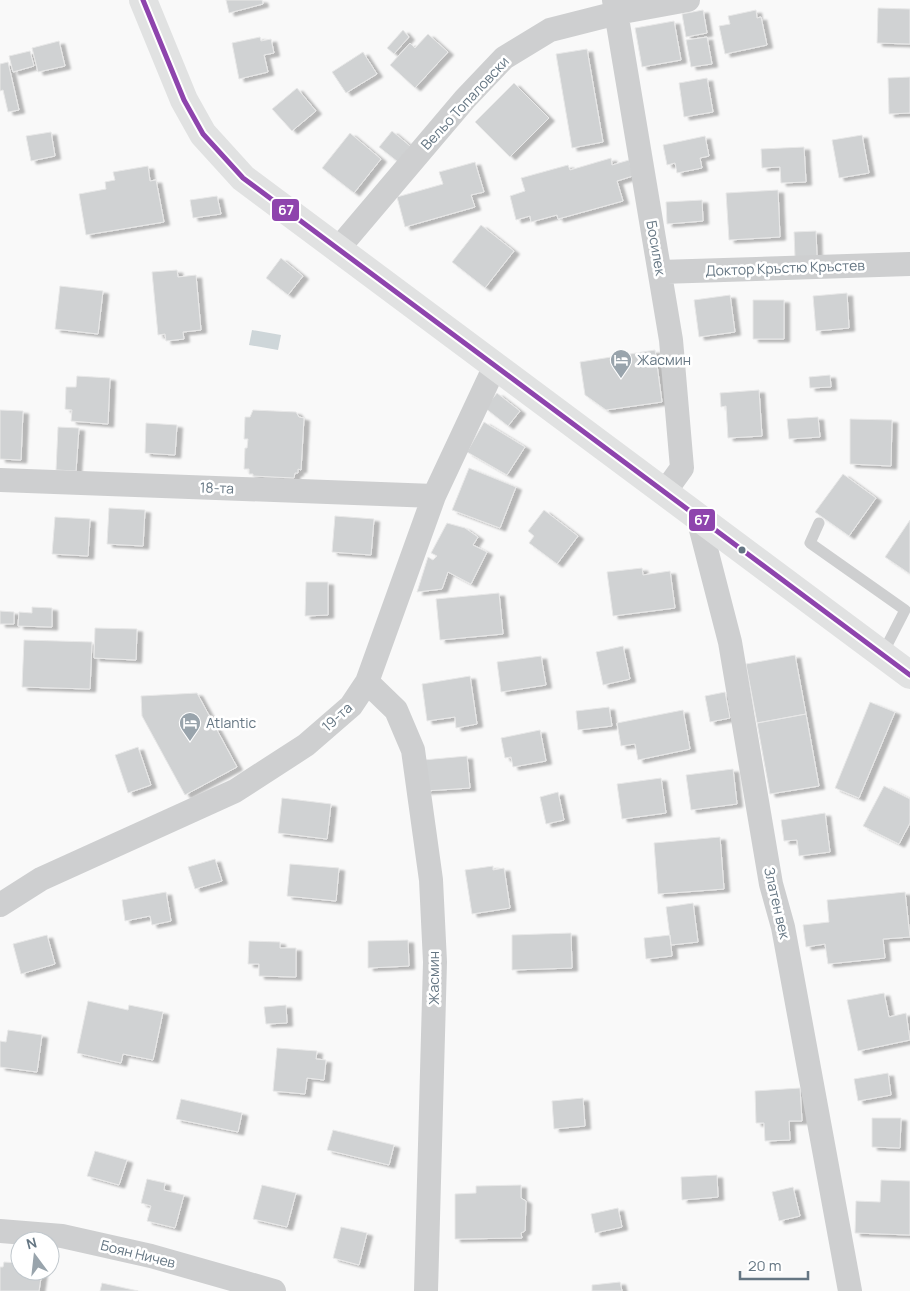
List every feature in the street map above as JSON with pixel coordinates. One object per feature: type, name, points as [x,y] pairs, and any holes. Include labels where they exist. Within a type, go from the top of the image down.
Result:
[{"type":"street","points":[[144,0],[184,100],[203,134],[242,178],[910,675]]},
{"type":"street","name":"Вельо Топаловски","points":[[337,250],[465,99],[504,58],[550,30],[616,7],[688,0]]},
{"type":"street","name":"Босилек","points":[[616,7],[671,340],[682,468],[664,493]]},
{"type":"street","name":"Доктор Кръстю Кръстев","points":[[660,272],[910,264]]},
{"type":"street","name":"19-та","points":[[0,905],[41,879],[235,791],[306,744],[351,706],[367,682],[434,496],[495,366]]},
{"type":"street","name":"18-та","points":[[0,480],[434,496]]},
{"type":"street","name":"Златен век","points":[[698,518],[730,642],[771,884],[783,927],[850,1291]]},
{"type":"street","name":"Жасмин","points":[[367,682],[396,710],[413,750],[431,880],[435,962],[426,1291]]},
{"type":"street","name":"Боян Ничев","points":[[0,1231],[62,1236],[151,1256],[274,1291]]},
{"type":"lane","points":[[819,523],[810,543],[905,610],[882,655]]},
{"type":"shaded area","points":[[252,330],[281,335],[278,350],[249,345]]},
{"type":"building","points":[[226,0],[262,0],[263,4],[229,13]]},
{"type":"building","points":[[878,8],[910,9],[910,44],[877,43]]},
{"type":"building","points":[[703,10],[707,33],[686,37],[682,14]]},
{"type":"building","points":[[756,10],[757,18],[761,17],[767,45],[725,54],[719,26],[730,24],[728,16]]},
{"type":"building","points":[[674,21],[681,60],[642,67],[635,28]]},
{"type":"building","points":[[403,30],[409,37],[394,54],[387,48]]},
{"type":"building","points":[[428,34],[448,52],[415,88],[390,65],[410,43],[415,48]]},
{"type":"building","points":[[260,37],[261,41],[271,39],[274,53],[264,55],[268,72],[239,79],[232,43]]},
{"type":"building","points":[[707,37],[712,64],[691,67],[686,40]]},
{"type":"building","points":[[59,41],[65,66],[38,72],[32,48]]},
{"type":"building","points":[[587,49],[603,142],[572,148],[556,54]]},
{"type":"building","points":[[30,51],[34,66],[13,72],[9,56]]},
{"type":"building","points":[[363,52],[377,74],[346,93],[332,72]]},
{"type":"building","points":[[8,62],[19,110],[8,112],[3,90],[0,91],[0,64]]},
{"type":"building","points":[[910,77],[910,113],[889,114],[888,78]]},
{"type":"building","points":[[707,78],[713,112],[684,117],[679,83]]},
{"type":"building","points":[[514,83],[549,118],[510,157],[475,122]]},
{"type":"building","points":[[297,88],[316,111],[292,131],[272,109]]},
{"type":"building","points":[[392,131],[410,146],[398,162],[379,147]]},
{"type":"building","points":[[51,132],[55,156],[31,161],[26,136]]},
{"type":"building","points":[[350,133],[381,159],[354,193],[322,168]]},
{"type":"building","points":[[862,135],[869,173],[839,178],[832,140]]},
{"type":"building","points":[[705,136],[709,156],[700,158],[702,168],[677,173],[675,163],[667,165],[663,145]]},
{"type":"building","points":[[804,147],[806,182],[781,183],[780,167],[762,168],[761,149]]},
{"type":"building","points":[[611,158],[612,165],[629,160],[633,176],[617,181],[623,201],[558,219],[557,215],[531,222],[530,216],[516,220],[510,196],[525,191],[521,178],[568,165],[570,170]]},
{"type":"building","points":[[475,162],[484,192],[471,195],[475,207],[405,227],[397,197],[443,184],[439,172]]},
{"type":"building","points":[[148,166],[150,181],[156,180],[164,222],[86,235],[79,194],[106,189],[105,182],[115,180],[113,172]]},
{"type":"building","points":[[778,190],[780,237],[729,240],[726,193]]},
{"type":"building","points":[[217,196],[221,214],[193,218],[190,200]]},
{"type":"building","points":[[702,200],[703,221],[667,224],[666,202]]},
{"type":"building","points":[[481,225],[514,251],[485,288],[452,262]]},
{"type":"building","points":[[816,231],[817,257],[795,258],[794,232]]},
{"type":"building","points":[[281,258],[303,276],[288,295],[266,278]]},
{"type":"building","points":[[177,270],[178,277],[196,275],[201,330],[183,332],[184,339],[166,341],[165,334],[158,335],[152,272]]},
{"type":"building","points":[[60,286],[103,291],[98,334],[55,329]]},
{"type":"building","points":[[847,293],[849,328],[816,331],[813,296]]},
{"type":"building","points":[[730,295],[735,332],[699,337],[694,300]]},
{"type":"building","points":[[753,300],[784,300],[784,339],[753,339]]},
{"type":"building","name":"Жасмин","points":[[655,350],[662,402],[606,410],[585,395],[580,362]]},
{"type":"building","points":[[830,375],[831,387],[810,388],[809,377]]},
{"type":"building","points":[[77,376],[110,378],[108,424],[71,421],[72,410],[65,409],[66,387],[76,387]]},
{"type":"building","points":[[759,390],[762,436],[728,438],[726,406],[721,407],[720,393]]},
{"type":"building","points":[[497,393],[520,411],[508,426],[485,408]]},
{"type":"building","points":[[0,410],[23,411],[21,460],[0,459]]},
{"type":"building","points":[[253,410],[296,412],[299,417],[304,418],[301,470],[298,469],[298,473],[295,473],[294,478],[253,476],[253,474],[249,474],[249,469],[244,469],[245,448],[247,448],[248,439],[244,439],[245,417],[250,417]]},
{"type":"building","points":[[818,417],[820,437],[789,439],[787,419]]},
{"type":"building","points":[[850,419],[892,420],[891,466],[850,464]]},
{"type":"building","points":[[484,422],[525,447],[507,475],[467,452]]},
{"type":"building","points":[[146,423],[177,425],[175,455],[145,453]]},
{"type":"building","points":[[58,427],[79,428],[76,471],[56,470]]},
{"type":"building","points":[[469,468],[516,487],[500,528],[452,510]]},
{"type":"building","points":[[843,474],[876,498],[849,536],[815,512]]},
{"type":"building","points":[[109,508],[145,510],[143,546],[107,544]]},
{"type":"building","points":[[544,510],[578,536],[557,564],[529,543],[534,536],[528,531]]},
{"type":"building","points":[[335,516],[374,519],[371,555],[332,552]]},
{"type":"building","points":[[55,517],[90,519],[88,556],[52,554]]},
{"type":"building","points":[[910,520],[910,574],[885,557]]},
{"type":"building","points":[[447,523],[465,528],[478,537],[473,545],[487,552],[471,584],[448,572],[442,589],[417,592],[428,557],[433,560],[437,556],[431,553]]},
{"type":"building","points":[[642,568],[643,575],[670,571],[675,608],[613,616],[607,572]]},
{"type":"building","points":[[306,582],[328,582],[328,615],[305,616]]},
{"type":"building","points":[[499,593],[503,634],[440,640],[436,599]]},
{"type":"building","points":[[32,607],[52,608],[52,627],[18,626],[19,612],[32,613]]},
{"type":"building","points":[[0,611],[14,612],[14,624],[0,624]]},
{"type":"building","points":[[95,628],[137,629],[136,660],[94,658]]},
{"type":"building","points":[[24,640],[92,642],[90,689],[22,687]]},
{"type":"building","points":[[623,646],[630,679],[603,685],[596,652]]},
{"type":"building","points":[[795,655],[806,714],[757,723],[746,664]]},
{"type":"building","points":[[541,656],[546,685],[501,692],[497,662]]},
{"type":"building","points":[[470,676],[477,724],[456,728],[455,717],[427,721],[422,684]]},
{"type":"building","points":[[725,692],[730,718],[710,722],[705,696]]},
{"type":"building","name":"Atlantic","points":[[197,693],[237,767],[185,795],[142,716],[141,696]]},
{"type":"building","points":[[870,702],[895,712],[859,798],[835,788]]},
{"type":"building","points":[[609,707],[612,726],[578,730],[576,711]]},
{"type":"building","points":[[683,710],[690,749],[638,760],[635,744],[621,746],[617,723]]},
{"type":"building","points":[[806,714],[819,786],[770,794],[757,723]]},
{"type":"building","points":[[540,730],[546,761],[513,767],[511,757],[505,758],[501,738]]},
{"type":"building","points":[[138,747],[151,785],[128,793],[115,755]]},
{"type":"building","points":[[467,756],[470,788],[425,791],[423,760]]},
{"type":"building","points":[[733,769],[737,804],[691,810],[686,775]]},
{"type":"building","points":[[661,778],[666,813],[622,819],[617,784]]},
{"type":"building","points":[[884,786],[910,799],[910,823],[899,844],[863,826]]},
{"type":"building","points":[[558,792],[564,820],[546,824],[540,797]]},
{"type":"building","points":[[282,798],[331,804],[327,839],[278,833]]},
{"type":"building","points":[[825,813],[830,852],[799,856],[797,840],[784,841],[781,820]]},
{"type":"building","points":[[720,837],[724,889],[658,894],[654,843]]},
{"type":"building","points":[[215,859],[222,881],[195,889],[188,867]]},
{"type":"building","points":[[290,864],[339,868],[336,901],[287,896]]},
{"type":"building","points":[[493,866],[493,870],[504,868],[510,908],[472,914],[465,870]]},
{"type":"building","points":[[166,892],[171,921],[152,925],[150,916],[125,921],[122,900]]},
{"type":"building","points":[[905,892],[910,937],[883,939],[885,958],[828,964],[825,944],[806,947],[803,925],[829,922],[827,900]]},
{"type":"building","points":[[693,903],[698,942],[671,945],[666,907]]},
{"type":"building","points":[[571,933],[572,968],[512,970],[512,935]]},
{"type":"building","points":[[47,935],[55,964],[21,974],[13,944]]},
{"type":"building","points":[[670,935],[672,956],[646,959],[644,938]]},
{"type":"building","points":[[408,940],[409,966],[368,968],[368,941]]},
{"type":"building","points":[[249,941],[280,942],[280,948],[296,948],[296,977],[259,976],[259,964],[248,964]]},
{"type":"building","points":[[884,993],[889,1017],[906,1013],[910,1040],[858,1051],[847,1000]]},
{"type":"building","points":[[88,1001],[128,1010],[129,1005],[163,1012],[153,1060],[123,1054],[121,1063],[77,1053]]},
{"type":"building","points":[[286,1005],[287,1023],[266,1024],[264,1007]]},
{"type":"building","points":[[8,1030],[42,1035],[37,1072],[0,1067],[0,1041],[6,1042]]},
{"type":"building","points":[[277,1048],[317,1051],[316,1059],[326,1060],[324,1080],[307,1078],[305,1094],[273,1091]]},
{"type":"building","points":[[888,1073],[891,1095],[858,1101],[854,1079]]},
{"type":"building","points":[[800,1088],[802,1121],[789,1121],[790,1140],[765,1141],[764,1123],[756,1123],[755,1091]]},
{"type":"building","points":[[583,1098],[585,1126],[554,1129],[552,1101]]},
{"type":"building","points":[[181,1099],[242,1113],[238,1132],[176,1119]]},
{"type":"building","points":[[872,1118],[901,1118],[900,1148],[872,1147]]},
{"type":"building","points":[[333,1130],[394,1145],[389,1165],[327,1150]]},
{"type":"building","points":[[95,1151],[127,1160],[119,1185],[87,1176]]},
{"type":"building","points":[[717,1175],[718,1197],[682,1200],[681,1177]]},
{"type":"building","points":[[147,1179],[165,1183],[164,1190],[184,1195],[175,1228],[147,1221],[151,1206],[141,1203]]},
{"type":"building","points":[[881,1180],[910,1181],[910,1235],[855,1233],[856,1201],[880,1202]]},
{"type":"building","points":[[262,1185],[296,1193],[287,1227],[253,1219]]},
{"type":"building","points":[[521,1185],[521,1198],[526,1201],[525,1231],[521,1233],[522,1238],[455,1239],[455,1194],[476,1193],[476,1186]]},
{"type":"building","points":[[793,1187],[800,1216],[779,1221],[772,1192]]},
{"type":"building","points":[[618,1208],[622,1227],[595,1233],[591,1214]]},
{"type":"building","points":[[341,1227],[367,1233],[359,1265],[333,1258]]},
{"type":"building","points":[[4,1262],[10,1262],[10,1281],[40,1281],[39,1291],[0,1291],[0,1267],[3,1267]]},
{"type":"building","points":[[620,1282],[622,1291],[592,1291],[592,1285]]},
{"type":"building","points":[[102,1283],[138,1291],[100,1291]]},
{"type":"transit line","name":"67","points":[[143,0],[184,100],[203,134],[243,178],[910,675]]},
{"type":"place","name":"Жасмин","points":[[621,379]]},
{"type":"place","name":"Atlantic","points":[[190,742]]}]
